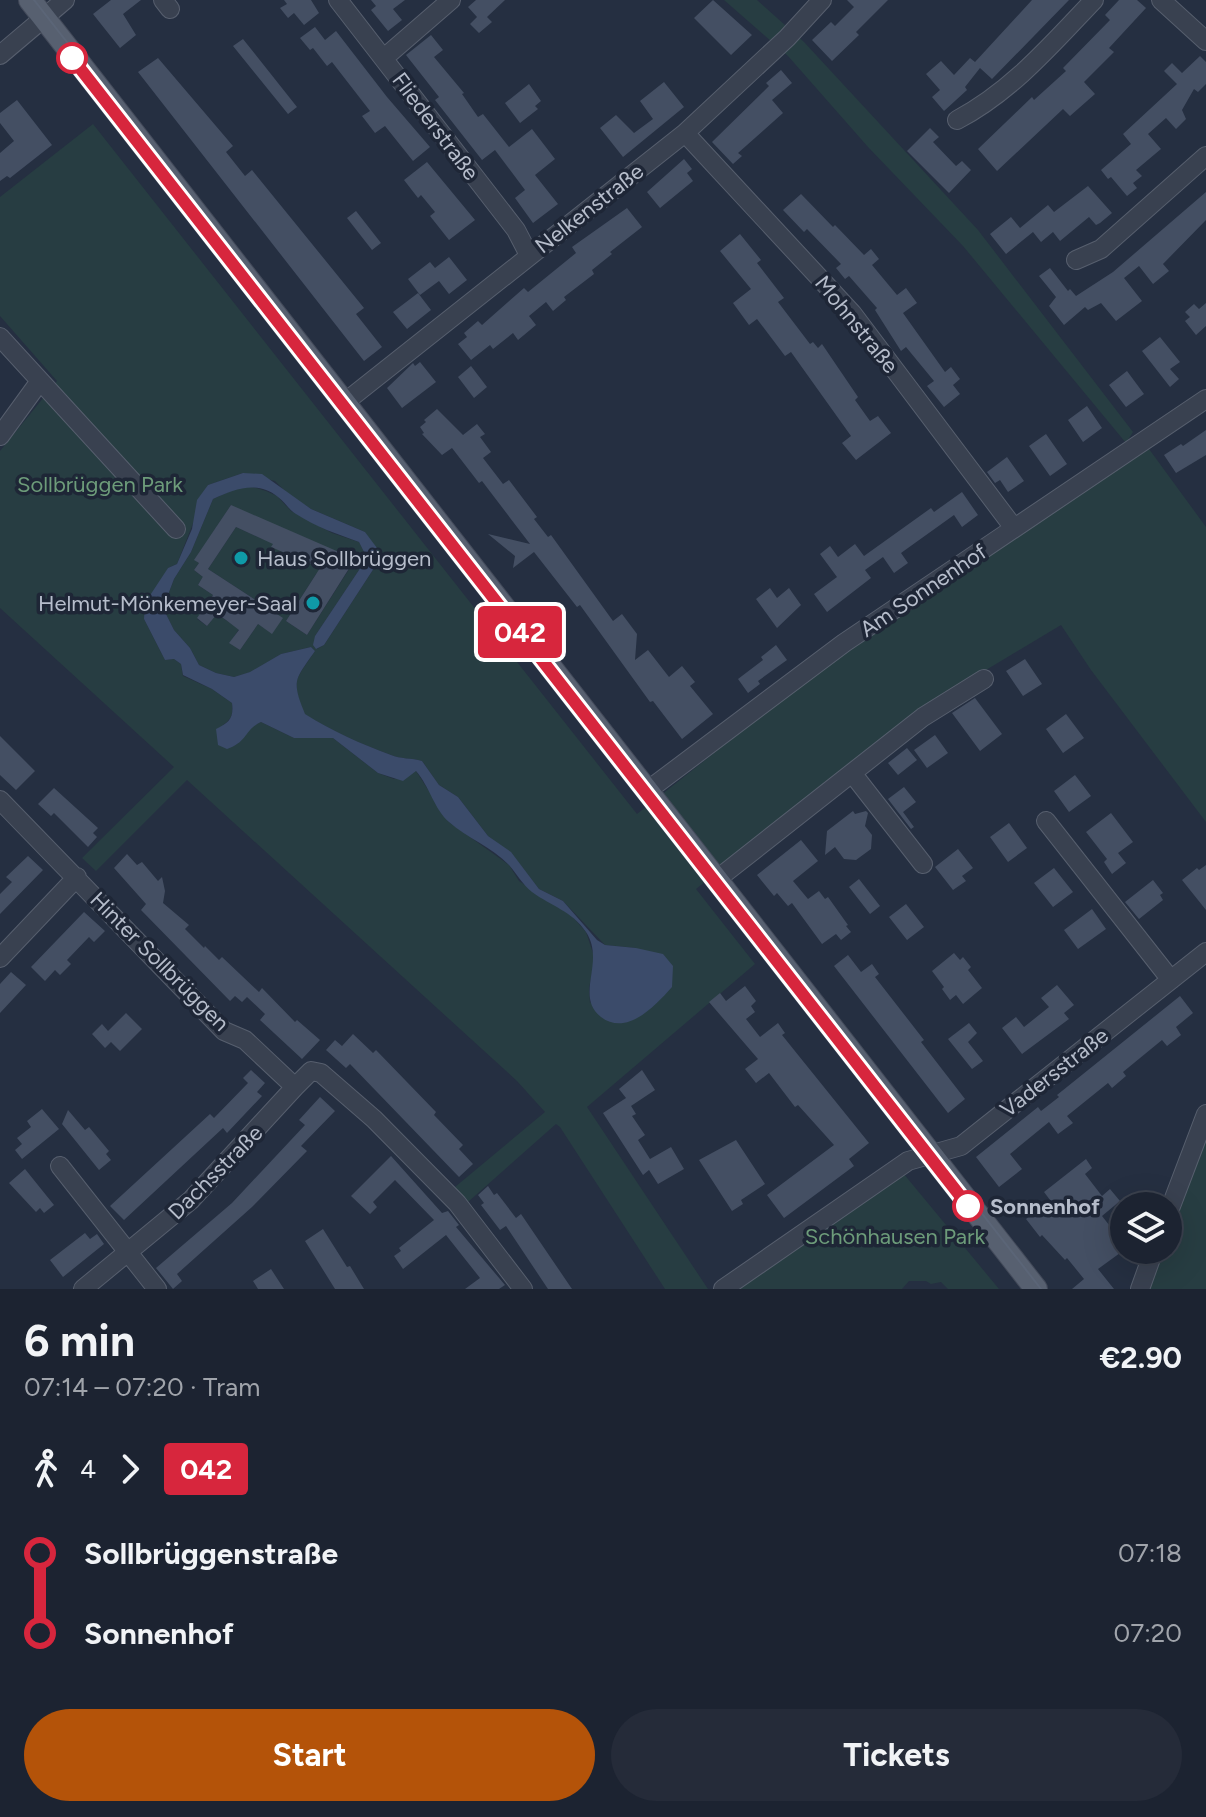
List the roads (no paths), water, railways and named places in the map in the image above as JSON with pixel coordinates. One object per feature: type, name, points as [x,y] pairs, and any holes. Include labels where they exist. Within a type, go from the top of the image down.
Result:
[{"type":"main road","points":[[37,9],[1036,1289]]},
{"type":"street","points":[[0,55],[37,9],[65,0]]},
{"type":"street","name":"Fliederstraße","points":[[338,0],[516,230],[529,255]]},
{"type":"street","points":[[384,58],[451,0]]},
{"type":"street","name":"Nelkenstraße","points":[[344,403],[685,133],[787,38],[822,0]]},
{"type":"street","points":[[957,120],[988,104],[1094,0]]},
{"type":"street","points":[[1161,0],[1206,41]]},
{"type":"street","name":"Mohnstraße","points":[[685,133],[852,313],[1014,528]]},
{"type":"street","points":[[1076,260],[1101,249],[1206,156]]},
{"type":"street","points":[[2,342],[176,529]]},
{"type":"street","points":[[0,436],[40,381]]},
{"type":"street","name":"Am Sonnenhof","points":[[647,791],[844,643],[1206,399]]},
{"type":"street","points":[[716,880],[923,717],[984,679]]},
{"type":"street","points":[[852,773],[923,864]]},
{"type":"street","name":"Hinter Sollbrüggen","points":[[0,800],[224,1031],[245,1040],[295,1087]]},
{"type":"street","points":[[1046,821],[1171,980]]},
{"type":"street","points":[[0,958],[77,877]]},
{"type":"street","name":"Vadersstraße","points":[[723,1289],[908,1161],[961,1146],[1206,952]]},
{"type":"street","points":[[295,1087],[311,1071],[321,1073],[374,1119],[457,1203],[523,1289]]},
{"type":"street","name":"Dachsstraße","points":[[83,1289],[191,1200],[295,1087]]},
{"type":"street","points":[[1176,1192],[1206,1114]]},
{"type":"street","points":[[60,1166],[157,1289]]},
{"type":"street","points":[[1140,1289],[1149,1264]]},
{"type":"water","points":[[243,473],[262,474],[311,509],[365,532],[377,548],[378,562],[324,645],[316,649],[313,645],[315,636],[367,558],[359,542],[304,519],[278,497],[262,489],[238,489],[213,499],[163,608],[174,630],[190,648],[199,665],[234,677],[250,672],[281,654],[311,647],[315,651],[297,681],[305,714],[369,746],[395,756],[422,761],[439,785],[458,797],[488,836],[511,852],[539,889],[563,901],[597,940],[605,945],[663,954],[673,966],[672,987],[649,1010],[621,1023],[601,1017],[593,1009],[590,989],[593,955],[586,932],[568,914],[528,889],[502,859],[449,822],[439,811],[416,771],[403,781],[378,773],[333,738],[294,738],[261,722],[234,746],[227,749],[218,745],[216,729],[230,719],[232,703],[183,675],[181,664],[174,659],[165,660],[144,619],[145,603],[168,568],[177,564],[192,529],[197,500],[208,485]]},
{"type":"tram line","points":[[34,0],[1041,1289]]},
{"type":"tram line","name":"042","points":[[72,58],[968,1206]]},
{"type":"place","name":"Haus Sollbrüggen","points":[[241,558]]},
{"type":"place","name":"Helmut-Mönkemeyer-Saal","points":[[313,603]]},
{"type":"place","name":"Sonnenhof","points":[[968,1206]]},
{"type":"park label","name":"Sollbrüggen Park","points":[[100,484]]},
{"type":"park label","name":"Schönhausen Park","points":[[895,1236]]}]
